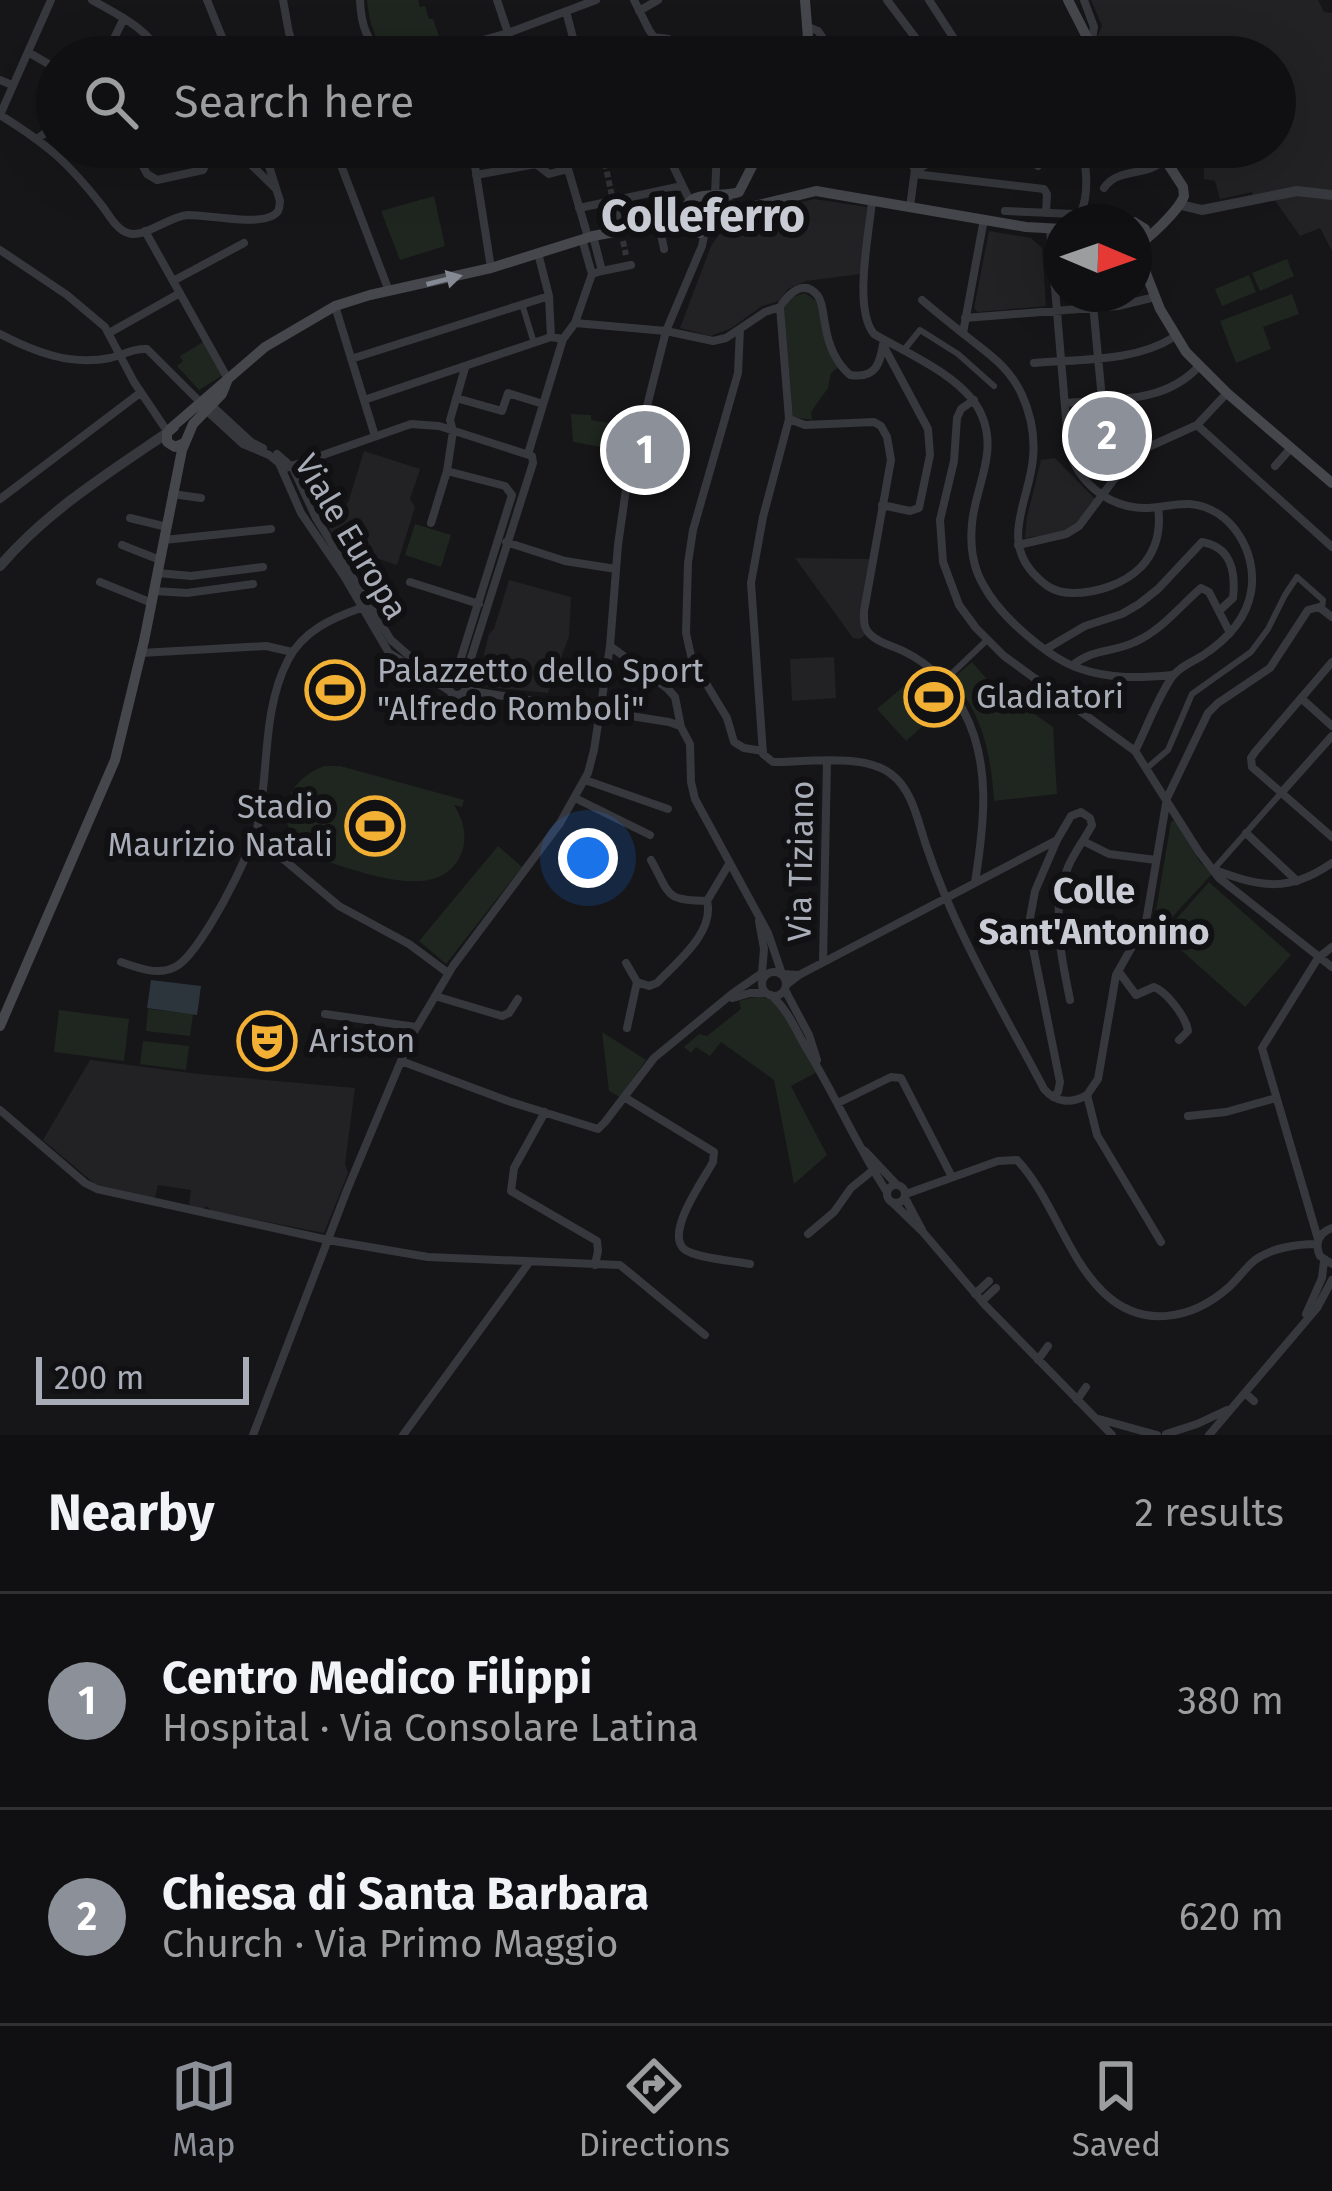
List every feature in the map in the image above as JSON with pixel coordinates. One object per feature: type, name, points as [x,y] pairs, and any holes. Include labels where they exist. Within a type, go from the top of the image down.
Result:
[{"type":"main road","points":[[805,0],[807,36]]},
{"type":"main road","points":[[1067,0],[1086,36]]},
{"type":"main road","points":[[751,168],[739,191],[690,200],[684,209],[688,227],[705,231],[741,209],[816,191],[1044,227]]},
{"type":"main road","points":[[1152,232],[1178,209],[1184,189],[1171,168]]},
{"type":"main road","points":[[720,197],[728,208],[727,216]]},
{"type":"main road","points":[[1152,217],[1178,209]]},
{"type":"main road","points":[[168,437],[223,392],[228,379],[273,341],[335,306],[491,268],[588,238],[622,236],[684,219]]},
{"type":"main road","points":[[1152,290],[1174,337],[1199,366],[1332,483]]},
{"type":"main road","points":[[0,1026],[113,766],[176,475],[185,441],[206,404]]},
{"type":"main road","points":[[168,437],[176,427],[182,429],[185,441]]},
{"type":"main road","points":[[168,437],[176,475]]},
{"type":"street","points":[[36,137],[0,115],[52,0]]},
{"type":"street","points":[[92,0],[148,36]]},
{"type":"street","points":[[207,0],[222,36]]},
{"type":"street","points":[[283,0],[290,36]]},
{"type":"street","points":[[360,0],[367,36]]},
{"type":"street","points":[[496,0],[509,36]]},
{"type":"street","points":[[500,36],[596,0]]},
{"type":"street","points":[[634,0],[652,36]]},
{"type":"street","points":[[638,11],[658,0]]},
{"type":"street","points":[[887,0],[914,36]]},
{"type":"street","points":[[929,0],[952,36]]},
{"type":"street","points":[[1084,0],[1094,36]]},
{"type":"street","points":[[566,11],[573,36]]},
{"type":"street","points":[[115,36],[124,18]]},
{"type":"street","points":[[808,28],[821,36]]},
{"type":"street","points":[[28,52],[36,57]]},
{"type":"street","points":[[0,80],[12,85]]},
{"type":"street","points":[[72,168],[119,227],[133,234],[183,216],[270,217],[280,207],[270,168]]},
{"type":"street","points":[[145,168],[157,180],[204,168]]},
{"type":"street","points":[[254,168],[277,190]]},
{"type":"street","points":[[342,168],[389,292]]},
{"type":"street","points":[[476,168],[491,268]]},
{"type":"street","points":[[476,175],[513,168]]},
{"type":"street","points":[[447,471],[505,486],[512,498],[504,542],[479,604],[459,682],[456,695],[448,687],[459,682],[504,542],[530,456],[563,338],[575,323],[597,273],[568,169],[549,174],[541,168]]},
{"type":"street","points":[[674,168],[690,200]]},
{"type":"street","points":[[718,168],[720,197],[741,209]]},
{"type":"street","points":[[910,207],[913,168]]},
{"type":"street","points":[[915,172],[921,168]]},
{"type":"street","points":[[1084,204],[1085,168]]},
{"type":"street","points":[[1104,188],[1113,178],[1151,168]]},
{"type":"street","points":[[915,172],[1041,188],[1047,194],[1046,204]]},
{"type":"street","points":[[579,208],[682,186]]},
{"type":"street","points":[[1178,209],[1202,210],[1297,190],[1332,195]]},
{"type":"street","points":[[613,198],[622,236]]},
{"type":"street","points":[[872,201],[865,314],[869,330],[955,382],[974,400],[985,422],[985,470],[972,524],[972,546],[985,589],[1046,649],[1072,666],[1116,676],[1173,674],[1208,652],[1241,618],[1251,591],[1251,567],[1243,542],[1226,520],[1205,508],[1130,506],[1104,496],[1082,476],[1070,456],[1058,312]]},
{"type":"street","points":[[1005,211],[1044,213]]},
{"type":"street","points":[[963,333],[984,219]]},
{"type":"street","points":[[659,224],[664,249]]},
{"type":"street","points":[[146,231],[228,379]]},
{"type":"street","points":[[253,1435],[347,1190],[416,1027],[448,973],[585,780],[601,711],[628,483],[666,331],[705,231]]},
{"type":"street","points":[[173,281],[244,243]]},
{"type":"street","points":[[0,250],[67,295],[109,333],[168,437],[52,514],[0,565]]},
{"type":"street","points":[[538,253],[549,296],[551,338]]},
{"type":"street","points":[[597,273],[633,267],[626,255]]},
{"type":"street","points":[[575,323],[722,340],[780,307],[794,290],[802,288],[821,301],[831,350],[850,375],[876,370],[884,342]]},
{"type":"street","points":[[109,333],[180,293]]},
{"type":"street","points":[[351,359],[549,296]]},
{"type":"street","points":[[922,300],[1005,368],[1019,389],[1029,416],[1033,464],[1018,522],[1018,544],[1027,566],[1049,588],[1072,593],[1100,589],[1128,577],[1148,558],[1159,532],[1158,507]]},
{"type":"street","points":[[522,304],[534,343]]},
{"type":"street","points":[[335,306],[376,437]]},
{"type":"street","points":[[780,307],[789,419],[751,578],[765,757],[773,763],[827,761],[874,766],[899,781],[947,900],[1042,1086],[1053,1097],[1069,1102],[1087,1095],[1098,1079],[1118,971],[1144,928],[1167,798],[1210,710],[1268,670],[1306,612],[1322,608],[1332,616]]},
{"type":"street","points":[[965,318],[1045,312]]},
{"type":"street","points":[[1093,312],[1102,399]]},
{"type":"street","points":[[740,329],[740,368],[692,535],[686,633],[692,660],[728,718],[734,742],[763,751]]},
{"type":"street","points":[[903,351],[920,330],[958,354],[994,386]]},
{"type":"street","points":[[0,334],[55,357],[120,355]]},
{"type":"street","points":[[1034,363],[1144,351],[1174,337]]},
{"type":"street","points":[[364,400],[534,343],[563,338]]},
{"type":"street","points":[[882,506],[918,510],[930,451],[926,423],[884,342]]},
{"type":"street","name":"Viale Europa","points":[[120,355],[139,348],[149,351],[239,441],[287,467],[392,640],[414,660],[459,682],[681,727]]},
{"type":"street","points":[[431,523],[447,471],[453,431],[450,420],[466,366]]},
{"type":"street","points":[[1065,403],[1151,395],[1172,389],[1199,366]]},
{"type":"street","points":[[0,499],[140,393]]},
{"type":"street","points":[[456,398],[502,411],[508,393],[543,404]]},
{"type":"street","points":[[1115,398],[1120,450],[1125,455],[1198,425],[1227,393]]},
{"type":"street","points":[[974,400],[957,418],[940,535],[943,562],[966,615],[1013,664],[1135,751],[1213,870],[1332,968]]},
{"type":"street","points":[[789,419],[805,424],[870,422],[880,426],[889,441],[891,457],[864,611],[866,629],[922,662],[943,682],[967,718],[979,756],[983,812],[975,882]]},
{"type":"street","points":[[287,467],[411,424],[453,431],[530,456]]},
{"type":"street","points":[[1198,425],[1332,547]]},
{"type":"street","points":[[1276,466],[1291,448]]},
{"type":"street","points":[[1018,544],[1066,534],[1088,517],[1133,454]]},
{"type":"street","name":"Viale Europa","points":[[287,467],[298,507],[384,647],[450,691]]},
{"type":"street","points":[[172,494],[201,498]]},
{"type":"street","points":[[130,518],[166,534],[271,529]]},
{"type":"street","points":[[504,542],[616,569]]},
{"type":"street","points":[[1046,649],[1085,626],[1139,604],[1200,542],[1209,542],[1225,553],[1234,572],[1234,595],[1219,611]]},
{"type":"street","points":[[122,545],[159,567],[195,575],[263,567]]},
{"type":"street","points":[[1147,768],[1168,750],[1192,694],[1251,652],[1298,577],[1323,600],[1322,608]]},
{"type":"street","points":[[100,582],[153,597],[253,584]]},
{"type":"street","points":[[410,582],[479,604]]},
{"type":"street","points":[[1072,666],[1091,652],[1125,646],[1152,633],[1199,589],[1208,590],[1230,633]]},
{"type":"street","points":[[121,962],[150,970],[175,967],[192,952],[256,830],[283,670],[292,652],[322,624],[362,608]]},
{"type":"street","points":[[943,682],[987,640]]},
{"type":"street","points":[[141,653],[266,646],[292,652]]},
{"type":"street","points":[[610,646],[672,693],[679,706],[681,727],[690,744],[694,795],[768,933],[785,988],[811,1038],[819,1067]]},
{"type":"street","points":[[1332,662],[1251,758],[1252,767],[1332,837]]},
{"type":"street","points":[[1135,751],[1173,674]]},
{"type":"street","points":[[1301,698],[1332,726]]},
{"type":"street","points":[[1213,870],[1332,736]]},
{"type":"street","name":"Via Tiziano","points":[[824,962],[827,761]]},
{"type":"street","points":[[585,780],[668,808]]},
{"type":"street","points":[[575,798],[650,835]]},
{"type":"street","points":[[1053,1097],[1060,1082],[1030,924],[1036,891],[1058,841],[1071,816],[1081,812],[1090,818],[1091,828],[1068,868],[1057,918],[1070,1000]]},
{"type":"street","points":[[1246,833],[1297,881]]},
{"type":"street","points":[[726,1001],[745,994],[779,995],[799,975],[1058,841]]},
{"type":"street","points":[[1083,841],[1109,854],[1156,860]]},
{"type":"street","points":[[276,853],[339,906],[409,944],[448,973]]},
{"type":"street","points":[[651,860],[673,897],[707,902]]},
{"type":"street","points":[[626,963],[637,982],[657,983],[709,919],[707,902],[729,862]]},
{"type":"street","points":[[1213,870],[1278,886],[1332,862]]},
{"type":"street","points":[[759,920],[763,987],[788,1014],[888,1199],[922,1231]]},
{"type":"street","points":[[1304,1320],[1328,1263],[1317,1250],[1310,1209],[1263,1046],[1318,958],[1332,947]]},
{"type":"street","points":[[1118,971],[1135,994],[1160,989],[1188,1026],[1179,1040]]},
{"type":"street","points":[[401,1060],[447,1080],[598,1129],[650,1061],[733,992],[764,974],[799,975]]},
{"type":"street","points":[[627,1028],[637,982]]},
{"type":"street","points":[[435,996],[501,1016],[508,1015],[518,999]]},
{"type":"street","points":[[325,1013],[416,1027]]},
{"type":"street","points":[[838,1103],[899,1077],[952,1177]]},
{"type":"street","points":[[1087,1095],[1096,1135],[1161,1242]]},
{"type":"street","points":[[624,1096],[715,1154],[680,1224],[682,1246],[693,1253],[750,1264]]},
{"type":"street","points":[[1188,1115],[1229,1111],[1276,1098]]},
{"type":"street","points":[[0,1110],[88,1185],[102,1191],[328,1240],[446,1259],[617,1265],[706,1335]]},
{"type":"street","points":[[545,1112],[514,1168],[511,1192],[596,1241],[595,1265]]},
{"type":"street","points":[[860,1146],[902,1186],[922,1231],[978,1297],[1112,1435]]},
{"type":"street","points":[[893,1203],[1001,1160],[1019,1161],[1095,1282],[1123,1308],[1141,1316],[1195,1310],[1225,1291],[1261,1256],[1318,1242],[1331,1228],[1310,1209]]},
{"type":"street","points":[[808,1234],[872,1171]]},
{"type":"street","points":[[887,1192],[896,1184]]},
{"type":"street","points":[[404,1435],[529,1263]]},
{"type":"street","points":[[1209,1435],[1319,1304],[1332,1280]]},
{"type":"street","points":[[978,1297],[992,1284]]},
{"type":"street","points":[[1005,1326],[1018,1316]]},
{"type":"street","points":[[1038,1360],[1048,1346]]},
{"type":"street","points":[[1076,1400],[1086,1387]]},
{"type":"street","points":[[1245,1393],[1254,1401]]},
{"type":"street","points":[[1092,1417],[1157,1435],[1234,1407]]},
{"type":"shaded area","points":[[367,0],[418,0],[439,36],[377,36]]},
{"type":"shaded area","points":[[1091,0],[1318,0],[1324,12],[1332,13],[1332,251],[1320,228],[1300,236],[1274,199],[1253,199],[1252,192],[1220,199],[1215,181],[1204,179],[1204,168],[1296,168],[1296,36],[1098,36],[1102,26]]},
{"type":"shaded area","points":[[434,196],[445,246],[400,260],[381,211]]},
{"type":"shaded area","points":[[715,199],[722,204],[721,212],[701,225],[694,224],[691,207]]},
{"type":"shaded area","points":[[814,199],[867,207],[861,274],[806,281],[788,289],[779,301],[710,336],[680,328],[720,233],[737,219]]},
{"type":"shaded area","points":[[989,231],[1031,238],[1042,248],[1044,306],[978,312],[974,308]]},
{"type":"shaded area","points":[[1287,259],[1294,276],[1260,291],[1252,273]]},
{"type":"shaded area","points":[[1249,275],[1256,292],[1222,306],[1215,289]]},
{"type":"shaded area","points":[[805,293],[818,302],[839,367],[831,373],[828,388],[811,412],[812,420],[793,417],[784,309],[790,298]]},
{"type":"shaded area","points":[[1292,294],[1299,314],[1263,327],[1271,349],[1236,363],[1220,321]]},
{"type":"shaded area","points":[[203,342],[223,375],[199,390],[177,366],[183,361],[180,356]]},
{"type":"shaded area","points":[[571,414],[635,427],[630,452],[573,442]]},
{"type":"shaded area","points":[[364,451],[420,469],[410,499],[415,507],[397,565],[352,550],[351,540],[331,532],[322,513],[348,503]]},
{"type":"shaded area","points":[[1055,458],[1098,502],[1064,532],[1025,538],[1041,460]]},
{"type":"shaded area","points":[[415,524],[451,535],[441,567],[405,555]]},
{"type":"shaded area","points":[[795,558],[870,559],[866,634],[853,638]]},
{"type":"shaded area","points":[[509,580],[571,597],[569,636],[548,693],[487,687],[478,679]]},
{"type":"shaded area","points":[[834,657],[836,698],[792,701],[790,659]]},
{"type":"shaded area","points":[[972,662],[991,684],[1053,727],[1057,794],[994,801],[984,736],[952,679]]},
{"type":"shaded area","points":[[904,686],[932,718],[906,741],[877,709]]},
{"type":"shaded area","points":[[324,766],[340,766],[464,800],[462,807],[454,805],[464,832],[458,860],[446,873],[412,881],[370,875],[314,858],[292,834],[286,808],[297,784]]},
{"type":"shaded area","points":[[1175,820],[1212,874],[1151,940],[1171,822]]},
{"type":"shaded area","points":[[498,846],[522,867],[446,964],[419,941]]},
{"type":"shaded area","points":[[1209,882],[1291,955],[1245,1007],[1163,934]]},
{"type":"shaded area","points":[[151,980],[201,986],[197,1015],[147,1008]]},
{"type":"shaded area","points":[[759,996],[777,1002],[817,1072],[791,1086],[827,1155],[794,1184],[774,1080],[721,1042],[710,1056],[696,1047],[691,1053],[684,1047],[699,1034],[707,1036],[741,1009],[739,1001]]},
{"type":"shaded area","points":[[148,1009],[193,1014],[190,1036],[146,1031]]},
{"type":"shaded area","points":[[59,1010],[129,1019],[124,1061],[54,1052]]},
{"type":"shaded area","points":[[602,1032],[646,1060],[620,1097],[609,1091]]},
{"type":"shaded area","points":[[143,1041],[189,1046],[186,1070],[140,1064]]},
{"type":"shaded area","points":[[90,1060],[355,1088],[345,1164],[348,1173],[324,1233],[189,1205],[191,1190],[158,1185],[155,1198],[95,1184],[43,1140]]},
{"type":"tunnel","points":[[606,168],[612,196]]},
{"type":"tunnel","points":[[623,241],[626,255]]},
{"type":"place","name":"Chiesa di Santa Barbara","points":[[1107,436]]},
{"type":"place","name":"Centro Medico Filippi","points":[[645,450]]},
{"type":"place","name":"Palazzetto dello Sport \"Alfredo Romboli\"","points":[[335,690]]},
{"type":"place","name":"Gladiatori","points":[[934,697]]},
{"type":"place","name":"Stadio Maurizio Natali","points":[[375,826]]},
{"type":"place","name":"Ariston","points":[[267,1041]]},
{"type":"district","name":"Colleferro","points":[[703,216]]},
{"type":"district","name":"Colle Sant'Antonino","points":[[1094,912]]}]
